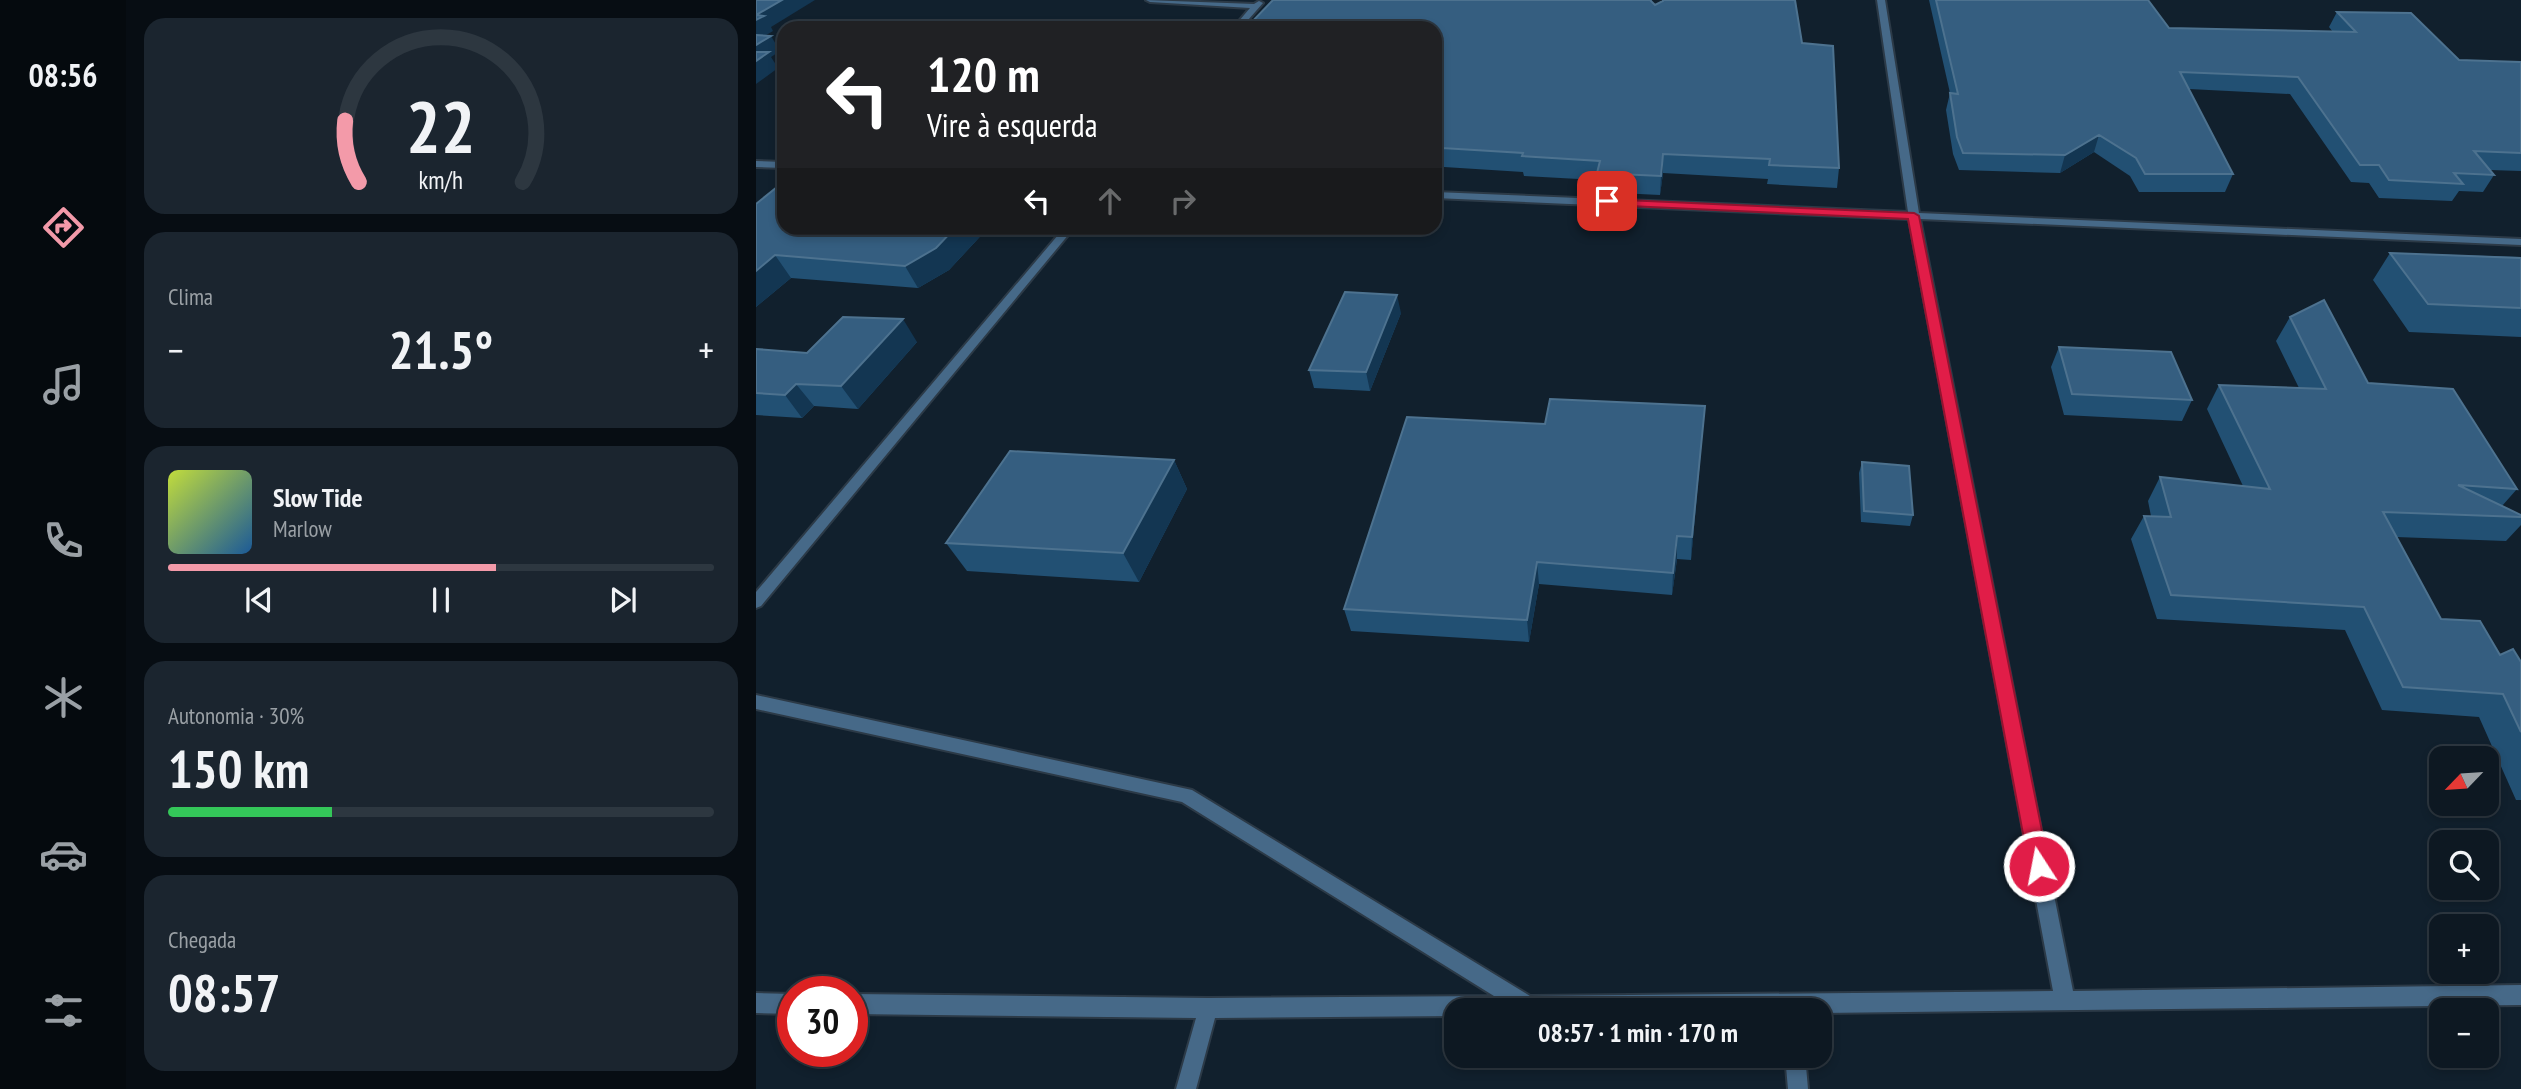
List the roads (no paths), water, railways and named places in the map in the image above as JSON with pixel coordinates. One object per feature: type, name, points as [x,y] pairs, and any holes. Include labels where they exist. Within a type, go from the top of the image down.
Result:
[{"type":"street","points":[[1150,0],[1258,3]]},
{"type":"street","points":[[1881,0],[1914,216],[2065,1002]]},
{"type":"street","points":[[1243,21],[1258,3]]},
{"type":"street","points":[[756,164],[777,165]]},
{"type":"street","points":[[1442,195],[2521,242]]},
{"type":"street","points":[[756,603],[1063,235]]},
{"type":"street","points":[[756,702],[1186,795],[1515,998]]},
{"type":"street","points":[[1832,1006],[2521,995]]},
{"type":"street","points":[[756,1003],[777,1004]]},
{"type":"street","points":[[868,1004],[1208,1008],[1444,1007]]},
{"type":"street","points":[[1186,1089],[1208,1008]]},
{"type":"street","points":[[1796,1068],[1798,1089]]}]
